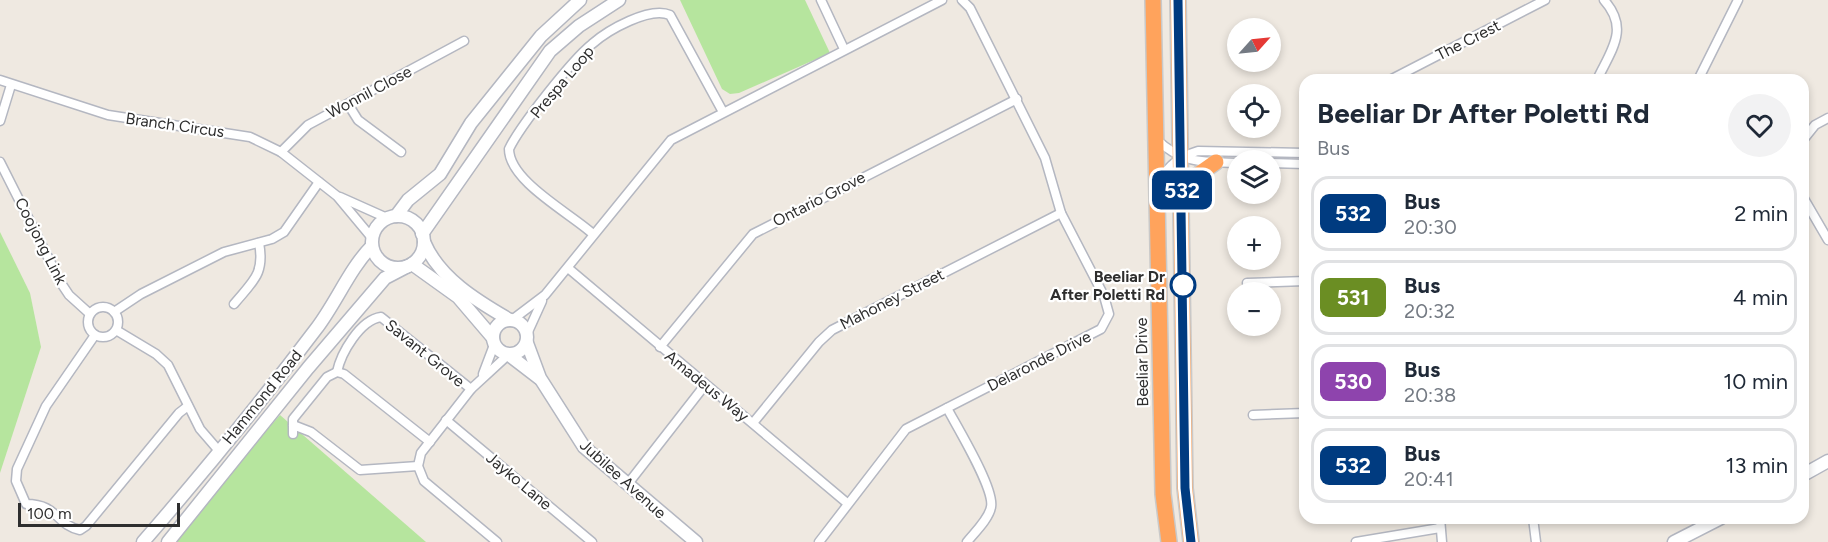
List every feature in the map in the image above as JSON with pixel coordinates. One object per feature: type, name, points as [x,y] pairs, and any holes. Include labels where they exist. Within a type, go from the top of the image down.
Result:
[{"type":"highway","name":"Beeliar Drive","points":[[1153,0],[1163,494],[1169,542]]},
{"type":"highway","points":[[1178,0],[1185,488],[1191,542]]},
{"type":"highway","points":[[1182,186],[1216,162]]},
{"type":"main road","points":[[392,217],[412,220],[423,238],[429,255],[448,276],[482,304],[521,324],[527,338],[520,352],[509,355],[494,341],[458,297],[410,265],[390,266],[381,262],[372,242],[377,226],[392,217],[408,200],[440,174],[471,123],[541,36],[580,0]]},
{"type":"main road","points":[[410,265],[422,250],[423,238],[550,51],[579,26],[619,0]]},
{"type":"main road","name":"Hammond Road","points":[[143,542],[335,305],[360,258],[372,242]]},
{"type":"main road","name":"Hammond Road","points":[[168,542],[308,368],[385,278],[410,265]]},
{"type":"main road","points":[[494,341],[498,324],[511,320]]},
{"type":"main road","name":"Jubilee Avenue","points":[[527,338],[540,378],[584,447],[696,542]]},
{"type":"main road","name":"Jubilee Avenue","points":[[509,355],[540,378]]},
{"type":"main road","points":[[1809,472],[1828,462]]},
{"type":"main road","points":[[1674,542],[1709,524]]},
{"type":"street","points":[[820,0],[844,49]]},
{"type":"street","points":[[511,320],[545,295],[667,144],[723,112],[942,0]]},
{"type":"street","name":"Delaronde Drive","points":[[819,542],[906,429],[1101,328],[1109,314],[1104,296],[1061,213],[1046,158],[970,8],[962,0]]},
{"type":"street","name":"The Crest","points":[[1402,74],[1545,0]]},
{"type":"street","points":[[1701,74],[1738,0]]},
{"type":"street","points":[[1600,74],[1618,30],[1618,20],[1606,1]]},
{"type":"street","name":"Prespa Loop","points":[[593,234],[519,175],[509,158],[512,143],[577,58],[591,44],[647,13],[658,12],[670,15],[723,112]]},
{"type":"street","name":"Wonnil Close","points":[[281,152],[297,132],[308,125],[464,42]]},
{"type":"street","name":"Branch Circus","points":[[0,80],[108,115],[249,136],[281,152],[337,196],[372,242]]},
{"type":"street","points":[[0,122],[11,85]]},
{"type":"street","name":"Ontario Grove","points":[[660,347],[753,234],[1017,99]]},
{"type":"street","points":[[348,104],[358,120],[401,152]]},
{"type":"street","points":[[1809,132],[1815,125],[1828,118]]},
{"type":"street","points":[[1156,139],[1166,149],[1198,163],[1227,162]]},
{"type":"street","points":[[1157,183],[1169,166],[1181,156],[1198,151],[1299,153]]},
{"type":"street","name":"Coojong Link","points":[[0,162],[61,283],[69,295],[90,314]]},
{"type":"street","points":[[1281,163],[1299,164]]},
{"type":"street","points":[[114,312],[141,294],[224,252],[259,243],[284,232],[319,182]]},
{"type":"street","name":"Branch Circus","points":[[337,196],[392,217]]},
{"type":"street","points":[[1809,207],[1828,240]]},
{"type":"street","name":"Mahoney Street","points":[[753,423],[819,342],[832,330],[1061,213]]},
{"type":"street","points":[[234,304],[261,271],[263,261],[259,243]]},
{"type":"street","name":"Amadeus Way","points":[[568,268],[847,503]]},
{"type":"street","points":[[1281,282],[1299,281]]},
{"type":"street","points":[[527,338],[545,295]]},
{"type":"street","points":[[101,307],[114,312],[118,321],[116,330],[104,337],[95,335],[88,323],[90,314],[101,307]]},
{"type":"street","name":"Savant Grove","points":[[338,372],[345,350],[370,320],[381,317],[471,390]]},
{"type":"street","points":[[116,330],[156,354],[168,365],[200,429],[219,451]]},
{"type":"street","points":[[95,335],[46,406],[16,469],[16,481],[26,504],[38,504],[50,508],[72,528],[80,530],[86,526],[178,413],[188,406]]},
{"type":"street","points":[[482,377],[494,341]]},
{"type":"street","points":[[496,542],[424,481],[418,466],[421,453],[446,420],[482,377],[509,355]]},
{"type":"street","points":[[418,466],[360,470],[311,432],[293,430],[293,419],[327,376],[338,372],[344,374],[430,442]]},
{"type":"street","points":[[627,485],[705,385]]},
{"type":"street","points":[[946,408],[992,500],[989,514],[966,542]]},
{"type":"street","points":[[1253,416],[1299,412]]},
{"type":"street","name":"Jayko Lane","points":[[446,420],[592,542]]},
{"type":"street","points":[[1440,524],[1442,542]]},
{"type":"street","points":[[1534,524],[1536,542]]},
{"type":"street","points":[[1356,542],[1440,528]]},
{"type":"green space","points":[[680,0],[805,0],[830,53],[739,93],[730,94],[722,89]]},
{"type":"green space","points":[[0,232],[30,293],[41,347],[0,473]]},
{"type":"green space","points":[[280,415],[426,542],[168,542]]},
{"type":"bus line","name":"532","points":[[1178,0],[1185,488],[1191,542]]},
{"type":"place","name":"Beeliar Dr After Poletti Rd","points":[[1183,285]]}]
